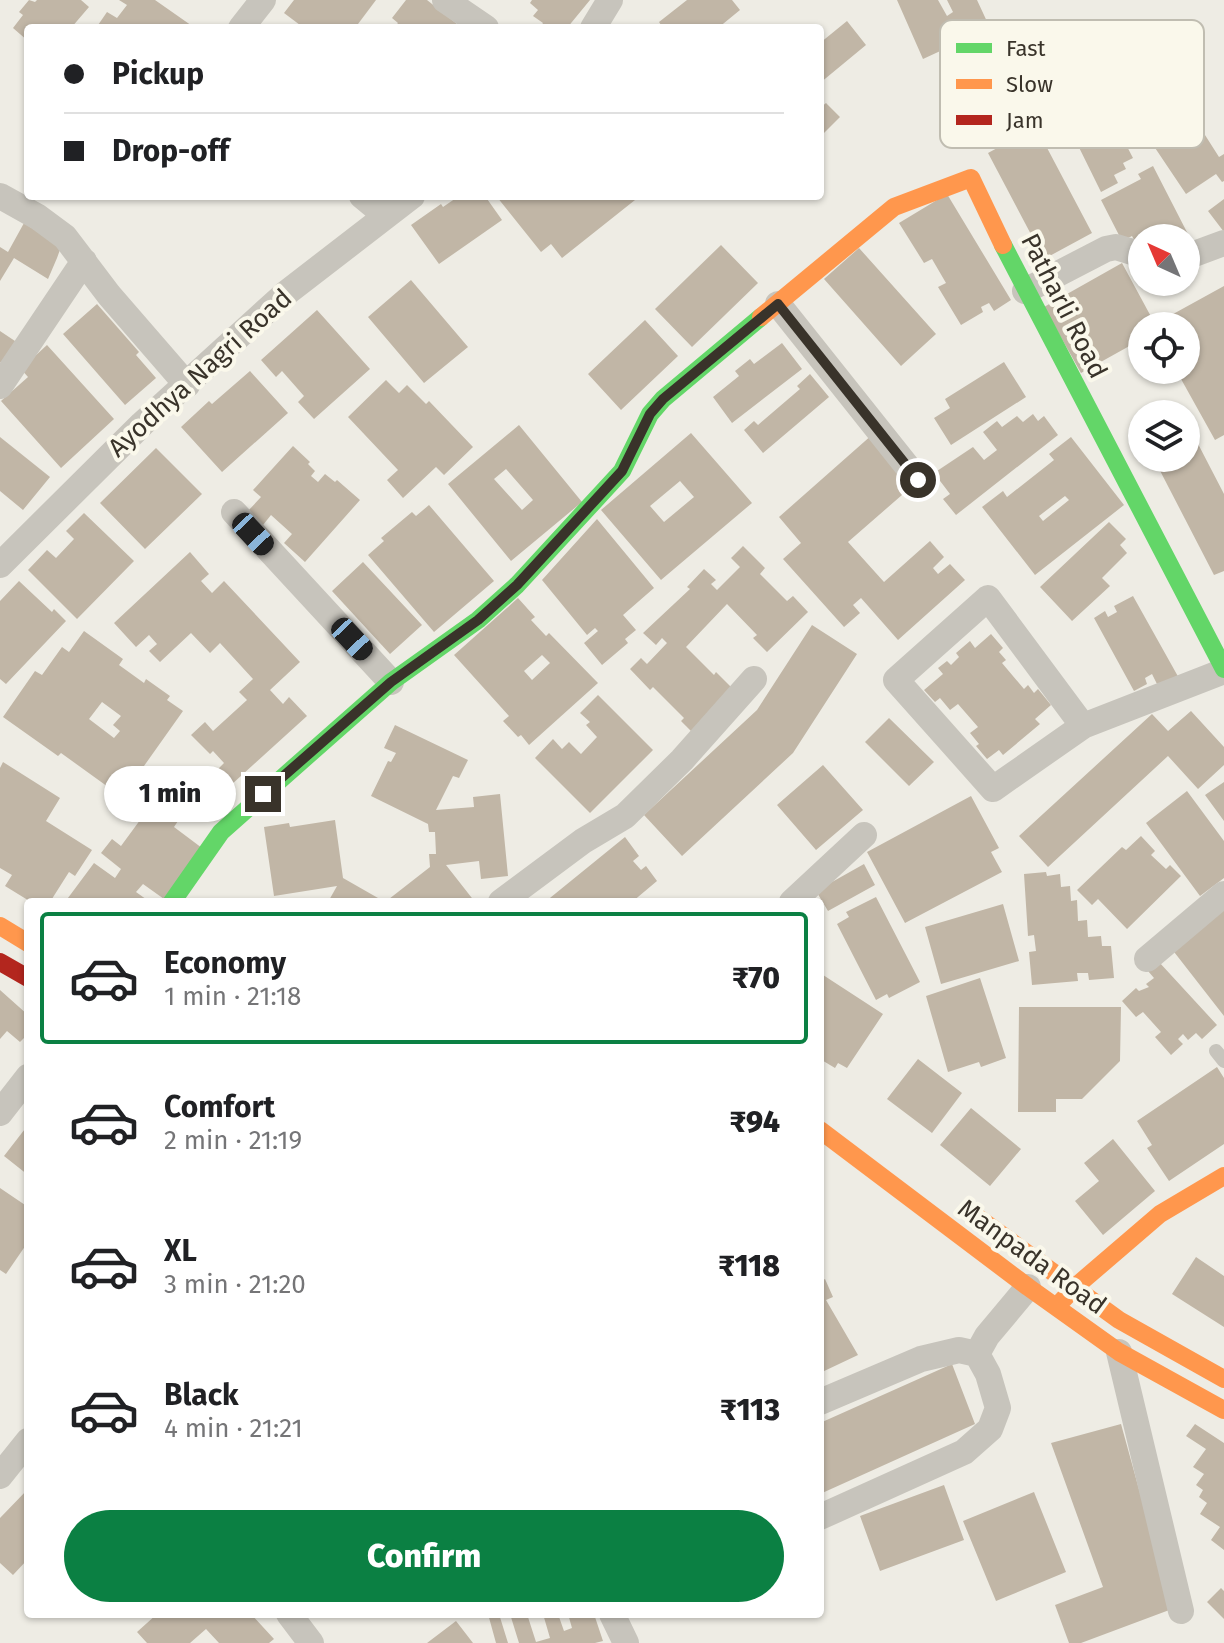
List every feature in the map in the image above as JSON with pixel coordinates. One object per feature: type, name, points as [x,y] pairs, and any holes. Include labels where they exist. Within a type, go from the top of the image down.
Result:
[{"type":"street","points":[[244,24],[263,0]]},
{"type":"street","points":[[445,0],[480,24]]},
{"type":"street","points":[[595,24],[610,0]]},
{"type":"street","name":"Patharli Road","points":[[778,304],[894,207],[971,178],[1025,291],[1224,670]]},
{"type":"street","points":[[0,196],[38,217],[65,237],[109,295],[187,385]]},
{"type":"street","points":[[367,200],[385,215]]},
{"type":"street","name":"Ayodhya Nagri Road","points":[[0,565],[142,424],[285,294],[406,200]]},
{"type":"street","points":[[1200,252],[1223,245]]},
{"type":"street","points":[[1025,291],[1106,249],[1116,247],[1128,251]]},
{"type":"street","points":[[0,386],[84,261]]},
{"type":"street","points":[[175,898],[221,832],[391,682],[478,620],[517,585],[622,471],[650,414],[663,399],[778,304],[918,480]]},
{"type":"street","points":[[234,512],[391,682]]},
{"type":"street","points":[[1083,726],[988,598],[896,680],[993,789],[1083,726],[1224,670]]},
{"type":"street","points":[[506,898],[583,841],[625,816],[682,760],[754,679]]},
{"type":"street","points":[[796,898],[864,835]]},
{"type":"street","points":[[1147,959],[1224,894]]},
{"type":"street","points":[[0,926],[24,941]]},
{"type":"street","points":[[0,962],[24,976]]},
{"type":"street","points":[[0,1113],[24,1082]]},
{"type":"street","name":"Manpada Road","points":[[824,1133],[1119,1352],[1224,1410]]},
{"type":"street","points":[[1057,1308],[1075,1287],[1160,1214],[1224,1176]]},
{"type":"street","name":"Manpada Road","points":[[960,1205],[1119,1320],[1224,1379]]},
{"type":"street","points":[[977,1354],[987,1336],[1028,1287]]},
{"type":"street","points":[[824,1400],[921,1359],[959,1350],[977,1354],[988,1374],[998,1408],[990,1429],[964,1452],[824,1515]]},
{"type":"street","points":[[1119,1352],[1181,1611]]},
{"type":"street","points":[[0,1476],[24,1446]]},
{"type":"street","points":[[292,1618],[311,1643]]},
{"type":"street","points":[[614,1618],[626,1643]]},
{"type":"building","points":[[29,0],[81,0],[89,7],[74,24],[24,24],[24,38],[13,28],[23,15],[19,12]]},
{"type":"building","points":[[119,0],[155,0],[189,24],[99,24],[107,12],[117,18],[127,5]]},
{"type":"building","points":[[294,0],[376,0],[358,24],[299,24],[284,13]]},
{"type":"building","points":[[406,0],[427,0],[457,24],[397,24],[392,18]]},
{"type":"building","points":[[532,0],[590,0],[570,24],[542,24],[533,16],[538,10],[530,3]]},
{"type":"building","points":[[687,0],[732,0],[740,10],[723,24],[659,22]]},
{"type":"building","points":[[897,0],[938,0],[947,16],[953,12],[947,0],[977,0],[986,20],[940,20],[940,51],[923,59]]},
{"type":"building","points":[[847,21],[866,45],[824,80],[824,40]]},
{"type":"building","points":[[826,103],[840,117],[824,133]]},
{"type":"building","points":[[1204,133],[1219,157],[1224,154],[1224,181],[1216,174],[1186,194],[1155,148],[1204,148]]},
{"type":"building","points":[[997,148],[1047,148],[1092,233],[1044,259],[988,153]]},
{"type":"building","points":[[1079,148],[1128,148],[1133,158],[1123,163],[1126,169],[1114,175],[1118,183],[1101,192]]},
{"type":"building","points":[[1153,166],[1183,224],[1128,224],[1128,238],[1122,241],[1101,200],[1141,179],[1138,174]]},
{"type":"building","points":[[947,194],[1011,300],[994,311],[989,303],[981,307],[983,312],[961,325],[938,287],[946,283],[932,259],[924,263],[899,223]]},
{"type":"building","points":[[1224,199],[1224,232],[1208,211]]},
{"type":"building","points":[[453,200],[488,200],[502,220],[439,264],[411,225],[441,204],[443,207]]},
{"type":"building","points":[[499,200],[635,200],[562,258],[551,244],[541,252]]},
{"type":"building","points":[[24,223],[61,247],[57,258],[48,279],[14,258],[0,281],[0,247],[8,252]]},
{"type":"building","points":[[721,245],[758,283],[692,347],[655,309]]},
{"type":"building","points":[[859,248],[936,334],[901,366],[824,279]]},
{"type":"building","points":[[1122,263],[1128,274],[1128,296],[1140,296],[1149,312],[1128,312],[1128,347],[1081,373],[1044,307]]},
{"type":"building","points":[[411,280],[468,347],[424,383],[368,317]]},
{"type":"building","points":[[1224,286],[1224,435],[1215,440],[1200,413],[1200,400],[1193,400],[1184,384],[1200,384],[1200,312],[1177,312]]},
{"type":"building","points":[[97,304],[139,352],[136,355],[156,378],[125,405],[63,334]]},
{"type":"building","points":[[317,310],[370,369],[314,419],[298,402],[304,396],[282,371],[276,377],[261,360]]},
{"type":"building","points":[[645,320],[678,356],[621,410],[588,374]]},
{"type":"building","points":[[0,331],[18,343],[5,365],[0,362]]},
{"type":"building","points":[[782,343],[802,369],[732,423],[713,397],[739,376],[735,371],[750,359],[754,364]]},
{"type":"building","points":[[47,345],[114,419],[61,468],[1,401],[28,377],[21,369]]},
{"type":"building","points":[[1004,362],[1026,397],[951,445],[934,418],[950,408],[945,399]]},
{"type":"building","points":[[250,371],[288,413],[222,472],[181,427],[209,401],[212,404]]},
{"type":"building","points":[[810,374],[829,397],[763,453],[744,430],[754,421],[758,425],[800,389],[797,386]]},
{"type":"building","points":[[386,380],[399,393],[407,385],[426,404],[429,401],[473,447],[444,475],[436,467],[403,498],[387,480],[398,470],[348,417]]},
{"type":"building","points":[[1033,414],[1038,421],[1044,416],[1058,435],[956,515],[943,499],[950,494],[934,473],[973,447],[984,460],[997,450],[983,432],[997,421],[1002,427],[1017,416],[1023,422]]},
{"type":"building","points":[[519,425],[582,502],[511,561],[448,484]],"holes":[[[506,469],[533,500],[522,510],[494,479]]]},
{"type":"building","points":[[691,433],[752,503],[661,580],[601,510]],"holes":[[[680,481],[694,497],[664,522],[650,506]]]},
{"type":"building","points":[[873,434],[910,488],[848,542],[884,582],[930,541],[944,557],[933,568],[938,574],[950,564],[965,580],[898,640],[861,598],[853,605],[860,613],[844,627],[783,559],[801,543],[779,517]]},
{"type":"building","points":[[0,437],[50,477],[23,510],[0,491]]},
{"type":"building","points":[[1071,437],[1124,505],[1035,575],[982,507],[1003,491],[1007,497],[1054,460],[1049,454]],"holes":[[[1065,496],[1069,500],[1043,521],[1039,516]]]},
{"type":"building","points":[[293,446],[310,462],[308,464],[315,471],[311,476],[318,482],[325,474],[360,500],[305,562],[284,543],[292,534],[271,515],[263,525],[248,511],[261,497],[253,490]]},
{"type":"building","points":[[156,448],[202,494],[145,549],[100,503]]},
{"type":"building","points":[[1200,448],[1224,494],[1224,571],[1214,575],[1161,472],[1200,472]]},
{"type":"building","points":[[429,505],[494,581],[434,632],[368,555],[384,541],[381,538],[412,512],[416,516]]},
{"type":"building","points":[[84,513],[134,561],[77,619],[28,570],[47,550],[56,558],[74,539],[66,531]]},
{"type":"building","points":[[597,519],[654,588],[623,615],[636,630],[625,639],[628,643],[602,665],[584,643],[598,631],[595,628],[587,635],[542,580]]},
{"type":"building","points":[[1109,522],[1126,539],[1120,545],[1127,553],[1102,578],[1110,586],[1072,621],[1040,587]]},
{"type":"building","points":[[743,546],[765,568],[760,574],[787,601],[793,596],[808,612],[767,652],[753,638],[757,635],[727,604],[686,647],[733,689],[691,731],[681,721],[684,718],[630,669],[641,658],[647,664],[667,643],[662,638],[656,645],[643,633],[690,589],[687,587],[704,569],[716,580],[711,584],[717,590],[740,567],[731,558]]},
{"type":"building","points":[[190,552],[209,574],[201,581],[212,593],[224,581],[300,662],[270,690],[283,704],[289,697],[307,716],[231,785],[217,770],[224,763],[191,735],[205,722],[213,731],[247,700],[239,692],[253,679],[220,643],[210,653],[191,633],[160,662],[149,651],[157,644],[149,635],[136,647],[114,623]]},
{"type":"building","points":[[363,562],[422,625],[390,654],[332,591]]},
{"type":"building","points":[[19,581],[66,621],[6,684],[0,679],[0,601]]},
{"type":"building","points":[[1133,596],[1180,680],[1157,684],[1152,674],[1145,678],[1147,684],[1134,691],[1094,618],[1105,611],[1108,617],[1117,612],[1114,606]]},
{"type":"building","points":[[518,598],[535,617],[531,620],[546,636],[549,633],[598,683],[529,745],[503,721],[509,716],[454,655]],"holes":[[[542,655],[550,663],[532,680],[524,671]]]},
{"type":"building","points":[[812,625],[857,654],[793,753],[682,856],[644,815],[757,710]]},
{"type":"building","points":[[84,631],[123,659],[119,665],[170,696],[167,700],[183,711],[122,797],[61,753],[58,756],[3,717],[35,671],[42,675],[62,647],[69,652]],"holes":[[[102,702],[121,716],[113,725],[120,731],[114,738],[89,719]]]},
{"type":"building","points":[[991,634],[1003,648],[999,652],[1006,660],[1002,663],[1024,689],[1028,685],[1034,693],[1038,689],[1051,705],[1035,719],[1040,724],[1003,755],[999,750],[987,759],[970,733],[978,727],[958,704],[950,710],[940,698],[935,702],[924,690],[943,674],[938,668],[947,661],[951,665],[959,657],[956,653],[970,641],[975,648]]},
{"type":"building","points":[[598,695],[653,750],[590,813],[535,758],[553,739],[562,749],[569,742],[581,754],[597,737],[586,725],[590,722],[580,713]]},
{"type":"building","points":[[1191,711],[1224,747],[1224,765],[1198,789],[1168,756],[1048,867],[1019,836],[1152,714],[1168,731]]},
{"type":"building","points":[[889,718],[934,762],[909,786],[865,742]]},
{"type":"building","points":[[395,725],[468,760],[459,778],[453,776],[436,810],[474,807],[473,797],[500,794],[508,876],[481,879],[479,861],[446,865],[472,898],[390,898],[430,867],[429,854],[436,854],[435,832],[429,832],[428,824],[371,796],[388,761],[391,762],[396,753],[384,748]]},
{"type":"building","points":[[3,762],[60,798],[46,821],[92,850],[75,876],[69,872],[53,898],[24,898],[5,886],[12,875],[0,868],[0,768]]},
{"type":"building","points":[[823,765],[863,810],[816,850],[777,805]]},
{"type":"building","points":[[1224,782],[1224,821],[1205,795]]},
{"type":"building","points":[[1187,791],[1224,841],[1224,878],[1200,896],[1146,823]]},
{"type":"building","points":[[971,796],[999,848],[991,852],[1002,872],[905,923],[867,852]]},
{"type":"building","points":[[157,797],[182,815],[174,827],[202,848],[165,898],[143,884],[136,892],[144,898],[68,898],[94,863],[115,878],[121,869],[101,853],[112,839],[121,846]]},
{"type":"building","points":[[335,820],[343,878],[378,898],[330,898],[337,886],[274,896],[264,827],[289,823],[290,827]]},
{"type":"building","points":[[1141,836],[1155,851],[1151,855],[1166,869],[1170,865],[1181,876],[1127,929],[1098,899],[1092,905],[1077,890],[1122,847],[1126,850]]},
{"type":"building","points":[[625,837],[639,856],[633,861],[641,870],[646,866],[657,881],[637,898],[550,898]]},
{"type":"building","points":[[864,864],[875,885],[828,911],[824,898],[820,898],[816,891]]},
{"type":"building","points":[[1046,872],[1047,876],[1060,874],[1061,887],[1070,886],[1071,901],[1077,900],[1078,921],[1087,920],[1088,937],[1101,936],[1102,946],[1111,946],[1114,978],[1089,980],[1088,973],[1077,973],[1078,981],[1032,985],[1029,952],[1036,951],[1034,935],[1028,936],[1024,874]]},
{"type":"building","points":[[876,897],[920,982],[889,998],[887,994],[876,1000],[837,924],[849,917],[846,912]]},
{"type":"building","points":[[1003,904],[1019,961],[941,984],[925,927]]},
{"type":"building","points":[[1224,907],[1224,1016],[1171,948]]},
{"type":"building","points":[[1159,962],[1217,1025],[1202,1039],[1196,1033],[1188,1040],[1183,1034],[1178,1039],[1183,1044],[1171,1055],[1155,1037],[1161,1032],[1143,1012],[1136,1017],[1122,1001],[1136,988],[1139,991],[1149,987],[1146,984],[1154,978],[1148,971]]},
{"type":"building","points":[[824,976],[883,1014],[847,1068],[838,1063],[835,1068],[824,1061]]},
{"type":"building","points":[[980,978],[1006,1058],[981,1067],[979,1062],[948,1072],[926,996]]},
{"type":"building","points":[[0,990],[24,1011],[24,1038],[20,1042],[7,1031],[0,1039]]},
{"type":"building","points":[[1019,1007],[1121,1007],[1120,1061],[1082,1099],[1056,1099],[1056,1112],[1018,1112]]},
{"type":"building","points":[[918,1059],[962,1093],[932,1133],[887,1099]]},
{"type":"building","points":[[1217,1067],[1224,1078],[1224,1144],[1169,1181],[1147,1148],[1152,1145],[1137,1121]]},
{"type":"building","points":[[971,1108],[1021,1149],[990,1186],[940,1145]]},
{"type":"building","points":[[24,1130],[24,1172],[4,1156]]},
{"type":"building","points":[[1113,1139],[1155,1191],[1103,1235],[1075,1201],[1099,1181],[1084,1163]]},
{"type":"building","points":[[0,1188],[24,1204],[24,1248],[6,1274],[0,1270]]},
{"type":"building","points":[[1196,1257],[1224,1276],[1224,1327],[1172,1294]]},
{"type":"building","points":[[824,1280],[833,1297],[826,1300],[858,1355],[824,1371]]},
{"type":"building","points":[[952,1364],[975,1424],[824,1492],[824,1421]]},
{"type":"building","points":[[1121,1424],[1172,1609],[1081,1643],[1069,1643],[1055,1605],[1103,1587],[1051,1443]]},
{"type":"building","points":[[1195,1424],[1224,1443],[1224,1550],[1211,1540],[1220,1527],[1200,1514],[1207,1503],[1199,1497],[1203,1490],[1196,1485],[1204,1474],[1193,1467],[1206,1449],[1186,1436]]},
{"type":"building","points":[[944,1485],[964,1540],[880,1571],[860,1516]]},
{"type":"building","points":[[1034,1492],[1066,1572],[996,1601],[963,1521]]},
{"type":"building","points":[[24,1493],[24,1563],[13,1575],[0,1563],[0,1518]]},
{"type":"building","points":[[1221,1588],[1224,1591],[1224,1619],[1207,1602]]},
{"type":"building","points":[[153,1618],[255,1618],[274,1639],[269,1643],[219,1643],[206,1629],[190,1643],[147,1643],[137,1632]]},
{"type":"building","points":[[489,1618],[500,1618],[508,1643],[496,1643]]},
{"type":"building","points":[[511,1618],[528,1618],[536,1642],[550,1638],[544,1618],[559,1618],[564,1631],[572,1628],[569,1618],[595,1618],[603,1641],[595,1643],[519,1643]]},
{"type":"building","points":[[456,1621],[473,1643],[427,1643]]},
{"type":"traffic: fast","points":[[1003,245],[1224,669]]},
{"type":"traffic: fast","points":[[175,898],[221,832],[391,682],[478,620],[517,585],[622,471],[650,414],[663,399],[761,317]]},
{"type":"traffic: slow","points":[[761,317],[894,207],[971,178],[1003,245]]},
{"type":"traffic: slow","points":[[0,926],[24,941]]},
{"type":"traffic: slow","points":[[824,1133],[1119,1352],[1224,1410]]},
{"type":"traffic: slow","points":[[1058,1305],[1160,1214],[1224,1176]]},
{"type":"traffic: slow","points":[[977,1217],[1119,1320],[1224,1379]]},
{"type":"traffic: jam","points":[[0,962],[24,976]]},
{"type":"route","points":[[263,794],[391,682],[478,620],[517,585],[622,471],[650,414],[663,399],[778,304],[918,480]]}]
